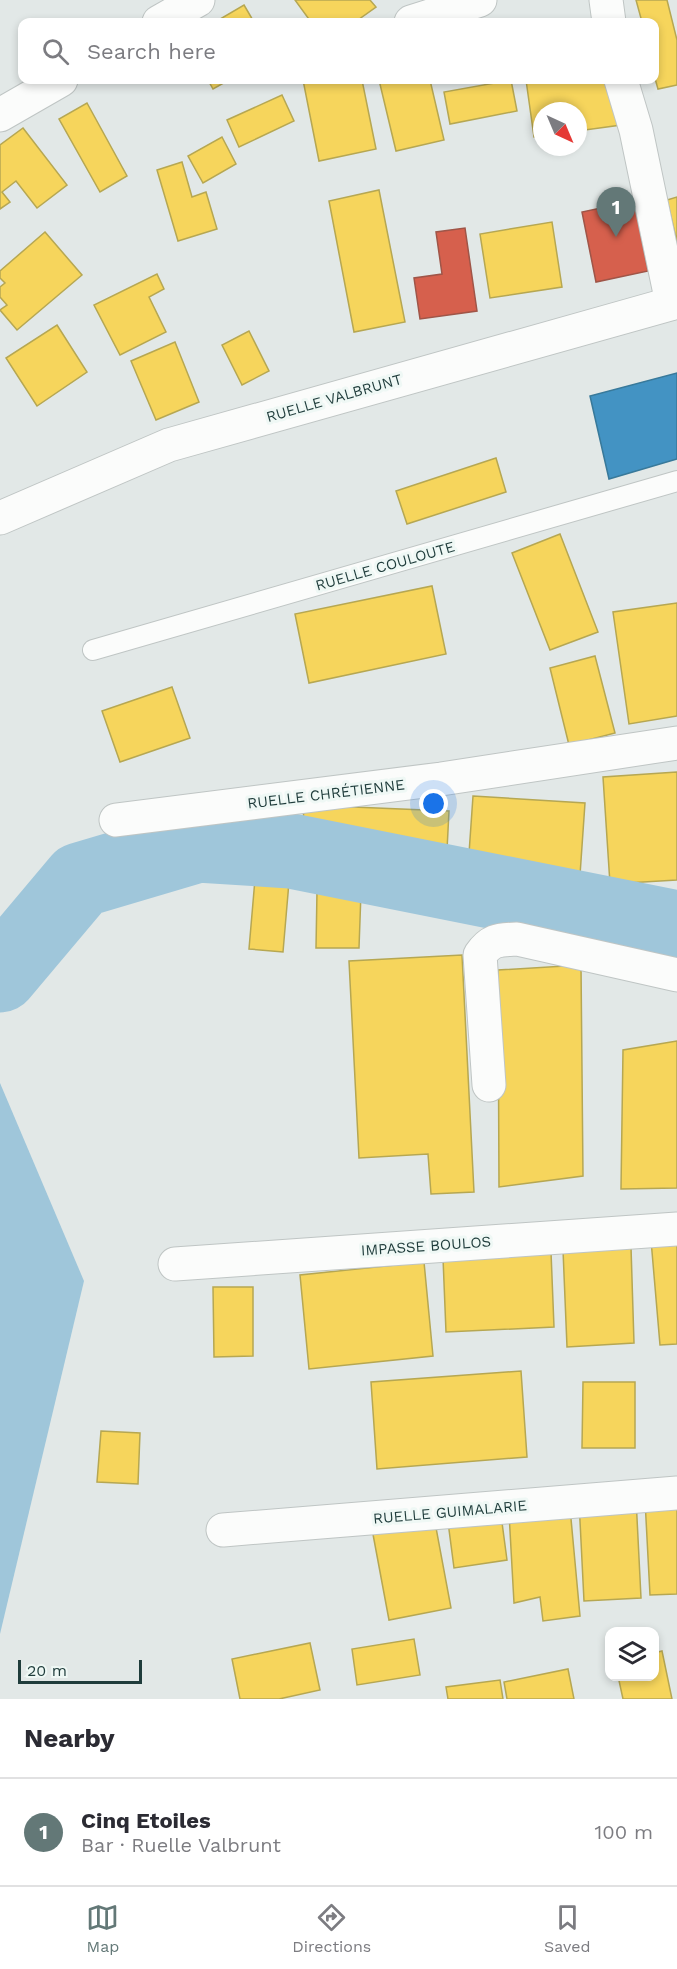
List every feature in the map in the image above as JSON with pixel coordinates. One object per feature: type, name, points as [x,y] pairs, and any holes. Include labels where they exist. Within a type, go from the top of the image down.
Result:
[{"type":"street","points":[[166,18],[198,0]]},
{"type":"street","points":[[424,18],[480,0]]},
{"type":"street","points":[[606,0],[608,18]]},
{"type":"street","points":[[0,115],[54,84]]},
{"type":"street","points":[[622,84],[636,130],[674,302]]},
{"type":"street","name":"RUELLE VALBRUNT","points":[[0,518],[169,445],[674,302]]},
{"type":"street","name":"RUELLE CHRÉTIENNE","points":[[116,820],[441,779],[677,743]]},
{"type":"street","points":[[489,1085],[480,955],[488,944],[498,940],[517,939],[677,975]]},
{"type":"street","name":"IMPASSE BOULOS","points":[[175,1264],[677,1228]]},
{"type":"street","name":"RUELLE GUIMALARIE","points":[[223,1530],[677,1493]]},
{"type":"lane","name":"RUELLE COULOUTE","points":[[93,650],[677,482]]},
{"type":"water","points":[[0,1083],[84,1281],[0,1634]]},
{"type":"building: Homes","points":[[295,0],[370,0],[376,7],[361,18],[308,18]]},
{"type":"building: Homes","points":[[636,0],[667,0],[677,40],[677,85],[658,89],[659,18],[641,18]]},
{"type":"building: Homes","points":[[244,5],[252,18],[222,18]]},
{"type":"building: Homes","points":[[210,84],[222,84],[213,89]]},
{"type":"building: Homes","points":[[304,84],[363,84],[376,149],[319,161]]},
{"type":"building: Homes","points":[[380,84],[431,84],[444,140],[396,151]]},
{"type":"building: Homes","points":[[489,84],[512,84],[517,111],[450,124],[444,92]]},
{"type":"building: Homes","points":[[527,84],[616,84],[621,125],[587,130],[587,102],[533,102],[533,130]]},
{"type":"building: Homes","points":[[282,95],[294,121],[239,147],[227,120]]},
{"type":"building: Homes","points":[[87,103],[127,176],[100,192],[59,119]]},
{"type":"building: Homes","points":[[23,128],[67,185],[37,208],[16,181],[2,192],[10,202],[0,209],[0,145]]},
{"type":"building: Homes","points":[[222,137],[236,164],[203,183],[188,156]]},
{"type":"building: Homes","points":[[182,162],[192,197],[206,192],[217,229],[178,241],[157,170]]},
{"type":"building: Homes","points":[[379,190],[405,322],[354,332],[329,201]]},
{"type":"building: Homes","points":[[677,197],[677,242],[667,200]]},
{"type":"building: Homes","points":[[552,222],[562,287],[490,298],[480,234]]},
{"type":"building: Homes","points":[[45,232],[82,275],[17,330],[0,310],[7,305],[0,297],[0,287],[5,283],[0,278],[0,271]]},
{"type":"building: Homes","points":[[157,274],[164,289],[149,297],[166,332],[120,355],[94,305]]},
{"type":"building: Homes","points":[[57,325],[87,372],[37,406],[6,358]]},
{"type":"building: Homes","points":[[249,331],[269,371],[242,385],[222,345]]},
{"type":"building: Homes","points":[[175,342],[199,402],[156,420],[131,361]]},
{"type":"building: Homes","points":[[496,458],[506,492],[407,524],[396,491]]},
{"type":"building: Homes","points":[[560,534],[598,632],[550,650],[512,553]]},
{"type":"building: Homes","points":[[432,586],[446,654],[309,683],[295,614]]},
{"type":"building: Homes","points":[[677,603],[677,716],[629,724],[613,612]]},
{"type":"building: Homes","points":[[595,656],[615,733],[569,745],[550,668]]},
{"type":"building: Homes","points":[[172,687],[190,738],[120,762],[102,711]]},
{"type":"building: Homes","points":[[677,772],[677,880],[610,884],[603,777]]},
{"type":"building: Homes","points":[[473,796],[585,803],[580,875],[468,868]]},
{"type":"building: Homes","points":[[304,805],[449,811],[447,850],[302,844]]},
{"type":"building: Homes","points":[[255,879],[289,882],[283,952],[249,949]]},
{"type":"building: Homes","points":[[317,891],[361,892],[359,948],[316,948]]},
{"type":"building: Homes","points":[[462,955],[474,1192],[431,1194],[428,1154],[359,1158],[349,961]]},
{"type":"building: Homes","points":[[581,965],[583,1176],[499,1187],[498,970]]},
{"type":"building: Homes","points":[[677,1041],[677,1188],[621,1189],[623,1050]]},
{"type":"building: Homes","points":[[677,1238],[677,1344],[660,1345],[651,1240]]},
{"type":"building: Homes","points":[[631,1247],[634,1343],[567,1347],[563,1250]]},
{"type":"building: Homes","points":[[551,1252],[554,1327],[446,1332],[443,1258]]},
{"type":"building: Homes","points":[[424,1262],[433,1356],[309,1369],[300,1275]]},
{"type":"building: Homes","points":[[213,1287],[253,1287],[253,1356],[214,1357]]},
{"type":"building: Homes","points":[[521,1371],[527,1457],[377,1469],[371,1382]]},
{"type":"building: Homes","points":[[583,1382],[635,1382],[635,1448],[582,1448]]},
{"type":"building: Homes","points":[[101,1431],[140,1433],[138,1484],[97,1482]]},
{"type":"building: Homes","points":[[636,1498],[641,1598],[584,1601],[579,1501]]},
{"type":"building: Homes","points":[[677,1499],[677,1594],[650,1595],[645,1500]]},
{"type":"building: Homes","points":[[570,1508],[580,1616],[543,1621],[540,1597],[514,1603],[509,1513]]},
{"type":"building: Homes","points":[[501,1515],[507,1560],[454,1568],[448,1522]]},
{"type":"building: Homes","points":[[434,1517],[451,1608],[389,1620],[372,1529]]},
{"type":"building: Homes","points":[[414,1639],[420,1675],[357,1685],[352,1649]]},
{"type":"building: Homes","points":[[310,1643],[320,1690],[279,1699],[240,1699],[232,1659]]},
{"type":"building: Homes","points":[[662,1651],[672,1699],[623,1699],[619,1681],[659,1681],[659,1652]]},
{"type":"building: Homes","points":[[568,1669],[574,1699],[507,1699],[504,1682]]},
{"type":"building: Homes","points":[[500,1680],[503,1699],[448,1699],[446,1687]]},
{"type":"building: Shops","points":[[634,201],[648,271],[596,282],[582,212]]},
{"type":"building: Shops","points":[[465,228],[477,311],[420,319],[414,278],[442,274],[436,232]]},
{"type":"building: Schools","points":[[677,373],[677,459],[609,479],[590,396]]},
{"type":"waterway","points":[[0,975],[80,880],[198,845],[291,851],[677,928]]},
{"type":"place","name":"Cinq Etoiles","points":[[616,237]]}]
